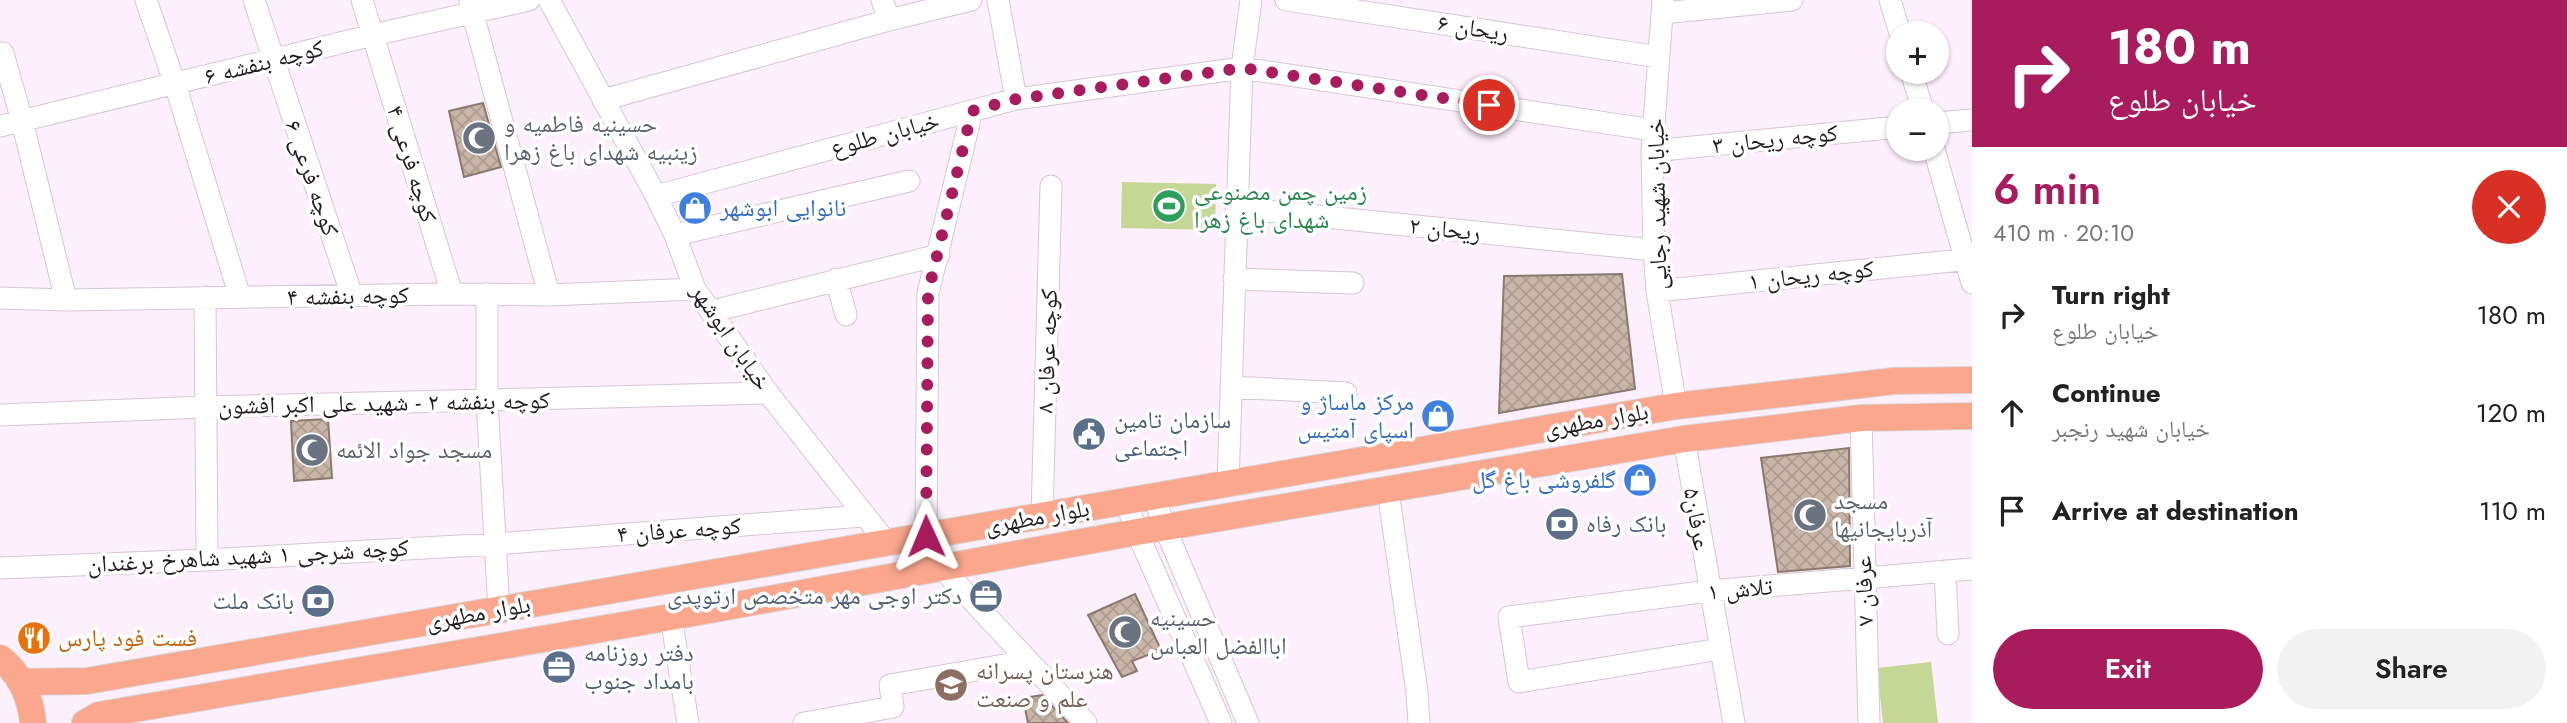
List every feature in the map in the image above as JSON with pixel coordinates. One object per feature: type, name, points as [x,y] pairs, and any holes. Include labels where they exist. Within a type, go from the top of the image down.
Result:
[{"type":"main road","name":"بلوار مطهری","points":[[22,682],[87,681],[1676,406],[1894,381],[1972,380]]},
{"type":"main road","points":[[1676,406],[1684,439]]},
{"type":"main road","name":"بلوار مطهری","points":[[92,719],[1137,532],[1684,439],[1861,418],[1972,416]]},
{"type":"main road","points":[[0,658],[22,682],[30,701],[33,723]]},
{"type":"main road","points":[[87,681],[82,694],[84,706],[92,719]]},
{"type":"street","points":[[146,0],[175,84],[240,297]]},
{"type":"street","name":"کوچه فرعی ۶","points":[[254,0],[352,296]]},
{"type":"street","name":"کوچه فرعی ۴","points":[[362,0],[452,294]]},
{"type":"street","name":"کوچه بنفشه ۶","points":[[0,126],[373,35],[472,7],[529,0]]},
{"type":"street","name":"خیابان ابوشهر","points":[[549,0],[656,196],[675,234],[695,289],[768,393],[886,542]]},
{"type":"street","points":[[603,100],[886,10],[971,0]]},
{"type":"street","points":[[998,0],[1016,99]]},
{"type":"street","points":[[1228,483],[1242,68],[1251,0]]},
{"type":"street","name":"ریحان ۶","points":[[1286,0],[1659,57]]},
{"type":"street","points":[[1663,6],[1793,0]]},
{"type":"street","points":[[1890,0],[1896,21]]},
{"type":"street","name":"خیابان شهید رجایی","points":[[1663,6],[1652,141],[1654,250],[1657,291],[1676,406]]},
{"type":"street","points":[[472,7],[549,295]]},
{"type":"street","points":[[3,54],[66,299]]},
{"type":"street","name":"خیابان طلوع","points":[[656,196],[1016,99],[1242,68]]},
{"type":"street","name":"کوچه ریحان ۳","points":[[1242,68],[1652,141],[1886,128]]},
{"type":"street","points":[[926,536],[928,293],[972,111]]},
{"type":"street","points":[[1949,122],[1972,120]]},
{"type":"street","points":[[1938,161],[1969,260],[1972,283]]},
{"type":"street","points":[[675,234],[909,181]]},
{"type":"street","name":"کوچه عرفان ۸","points":[[1042,516],[1051,186]]},
{"type":"street","name":"ریحان ۲","points":[[1236,208],[1654,250]]},
{"type":"street","points":[[713,311],[939,255]]},
{"type":"street","name":"کوچه ریحان ۱","points":[[1657,291],[1969,260]]},
{"type":"street","points":[[836,279],[846,316]]},
{"type":"street","points":[[1234,279],[1353,283]]},
{"type":"street","name":"کوچه بنفشه ۴","points":[[0,298],[549,295],[695,289]]},
{"type":"street","points":[[487,294],[487,400],[499,610]]},
{"type":"street","points":[[205,298],[207,560]]},
{"type":"street","points":[[1231,387],[1346,393]]},
{"type":"street","name":"کوچه بنفشه ۲ - شهید علی اکبر افشون","points":[[0,415],[205,407],[768,393]]},
{"type":"street","name":"عرفان ۷","points":[[1861,418],[1863,578],[1869,723]]},
{"type":"street","name":"عرفان۵","points":[[1684,439],[1734,723]]},
{"type":"street","points":[[1388,491],[1417,692],[1419,723]]},
{"type":"street","points":[[1154,497],[1248,723]]},
{"type":"street","points":[[1126,502],[1221,723]]},
{"type":"street","name":"کوچه عرفان ۴","points":[[495,544],[863,516]]},
{"type":"street","name":"کوچه شرجی ۱ شهید شاهرخ برغندان","points":[[0,568],[495,544]]},
{"type":"street","points":[[942,568],[1086,723]]},
{"type":"street","name":"تلاش ۱","points":[[1720,649],[1519,682],[1509,617],[1709,591],[1972,569]]},
{"type":"street","points":[[1945,572],[1948,634]]},
{"type":"street","points":[[671,617],[688,723]]},
{"type":"street","points":[[804,723],[893,708],[890,685],[1028,661]]},
{"type":"green space","name":"زمین چمن مصنوعی شهدای باغ زهرا","points":[[1122,182],[1216,184],[1215,230],[1121,228]]},
{"type":"green space","points":[[1931,662],[1938,723],[1883,723],[1877,668]]},
{"type":"building","name":"حسینیه فاطمیه و زینبیه شهدای باغ زهرا","points":[[483,103],[501,167],[464,177],[449,111]]},
{"type":"building","points":[[1622,274],[1635,389],[1499,413],[1504,276]]},
{"type":"building","name":"مسجد جواد الائمه","points":[[328,419],[332,478],[294,481],[291,421]]},
{"type":"building","name":"مسجد آذربایجانیها","points":[[1849,448],[1850,566],[1778,572],[1761,458]]},
{"type":"building","name":"حسینیه اباالفضل العباس","points":[[1135,594],[1161,650],[1132,661],[1137,671],[1122,677],[1088,615]]},
{"type":"building","points":[[1042,695],[1068,723],[1028,723],[1023,698]]},
{"type":"place","name":"حسینیه فاطمیه و زینبیه شهدای باغ زهرا","points":[[479,138]]},
{"type":"place","name":"زمین چمن مصنوعی شهدای باغ زهرا","points":[[1169,206]]},
{"type":"place","name":"نانوایی ابوشهر","points":[[695,208]]},
{"type":"place","name":"مرکز ماساژ و اسپای آمتیس","points":[[1438,416]]},
{"type":"place","name":"سازمان تامین اجتماعی","points":[[1089,434]]},
{"type":"place","name":"مسجد جواد الائمه","points":[[312,450]]},
{"type":"place","name":"گلفروشی باغ گل","points":[[1640,480]]},
{"type":"place","name":"مسجد آذربایجانیها","points":[[1810,515]]},
{"type":"place","name":"بانک رفاه","points":[[1562,524]]},
{"type":"place","name":"دکتر اوجی مهر متخصص ارتوپدی","points":[[986,596]]},
{"type":"place","name":"بانک ملت","points":[[318,601]]},
{"type":"place","name":"حسینیه اباالفضل العباس","points":[[1125,632]]},
{"type":"place","name":"فست فود پارس","points":[[34,638]]},
{"type":"place","name":"دفتر روزنامه بامداد جنوب","points":[[559,667]]},
{"type":"place","name":"هنرستان پسرانه علم و صنعت","points":[[951,685]]},
{"type":"route","points":[[926,536],[928,293],[972,111],[1016,99],[1242,68],[1489,105]]}]
